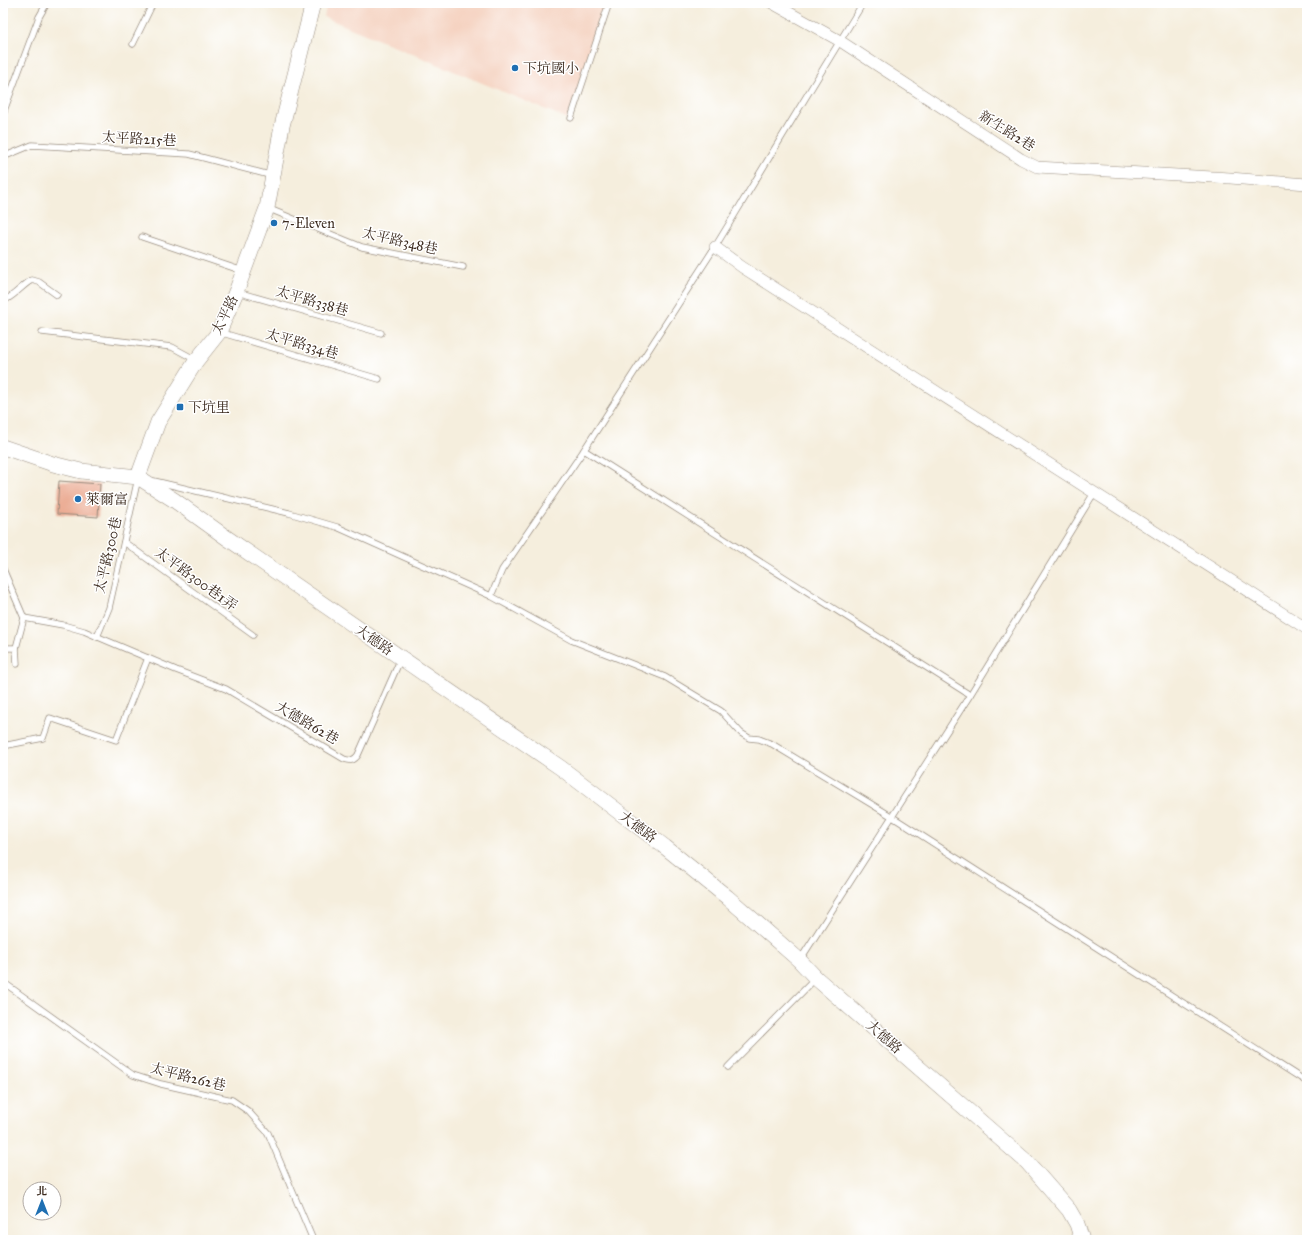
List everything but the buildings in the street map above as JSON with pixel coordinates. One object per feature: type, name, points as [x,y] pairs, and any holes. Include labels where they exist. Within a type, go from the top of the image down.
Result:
[{"type":"street","name":"太平路","points":[[138,477],[158,422],[196,361],[219,332],[244,271],[267,208],[282,126],[313,3]]},
{"type":"street","name":"新生路2巷","points":[[772,3],[840,41],[1021,160],[1037,168],[1230,178],[1307,184]]},
{"type":"street","points":[[716,247],[742,267],[1307,629]]},
{"type":"street","points":[[3,447],[52,464],[81,471],[138,477]]},
{"type":"street","name":"大德路","points":[[138,477],[174,500],[233,543],[561,768],[665,847],[727,897],[799,960],[816,978],[1027,1162],[1069,1210],[1077,1224],[1082,1240]]},
{"type":"lane","points":[[3,116],[40,17],[47,3]]},
{"type":"lane","points":[[134,44],[153,3]]},
{"type":"lane","points":[[572,118],[609,3]]},
{"type":"lane","points":[[491,596],[502,570],[584,450],[716,247],[863,3]]},
{"type":"lane","name":"太平路215巷","points":[[3,157],[32,145],[189,154],[273,176]]},
{"type":"lane","name":"太平路348巷","points":[[267,208],[362,247],[463,267]]},
{"type":"lane","points":[[142,237],[244,271]]},
{"type":"lane","points":[[3,301],[32,280],[39,282],[57,295]]},
{"type":"lane","name":"太平路338巷","points":[[236,292],[381,333]]},
{"type":"lane","points":[[42,332],[172,347],[196,361]]},
{"type":"lane","name":"太平路334巷","points":[[219,332],[378,379]]},
{"type":"lane","points":[[584,450],[970,694]]},
{"type":"lane","points":[[138,477],[289,513],[337,527],[491,596],[572,640],[665,677],[722,711],[745,736],[772,744],[891,816],[1307,1082]]},
{"type":"lane","name":"太平路300巷","points":[[97,637],[109,608],[138,477]]},
{"type":"lane","points":[[799,960],[970,694],[1094,493]]},
{"type":"lane","name":"太平路300巷1弄","points":[[124,542],[253,635]]},
{"type":"lane","points":[[3,569],[24,618],[16,648],[17,664]]},
{"type":"lane","points":[[3,746],[43,738],[50,718],[116,740],[148,658],[84,631],[63,624],[24,618]]},
{"type":"lane","points":[[3,648],[16,648]]},
{"type":"lane","name":"大德路62巷","points":[[148,658],[226,689],[344,758],[350,760],[355,759],[358,755],[401,658]]},
{"type":"lane","points":[[728,1067],[816,978]]},
{"type":"lane","name":"太平路262巷","points":[[3,982],[133,1075],[161,1084],[232,1100],[248,1111],[268,1133],[313,1240]]},
{"type":"shaded area","name":"下坑國小","points":[[327,3],[607,3],[568,119],[324,17]]},
{"type":"place","name":"下坑國小","points":[[515,68]]},
{"type":"place","name":"7-Eleven","points":[[274,223]]},
{"type":"place","name":"下坑里","points":[[180,407]]},
{"type":"place","name":"萊爾富","points":[[78,499]]}]
